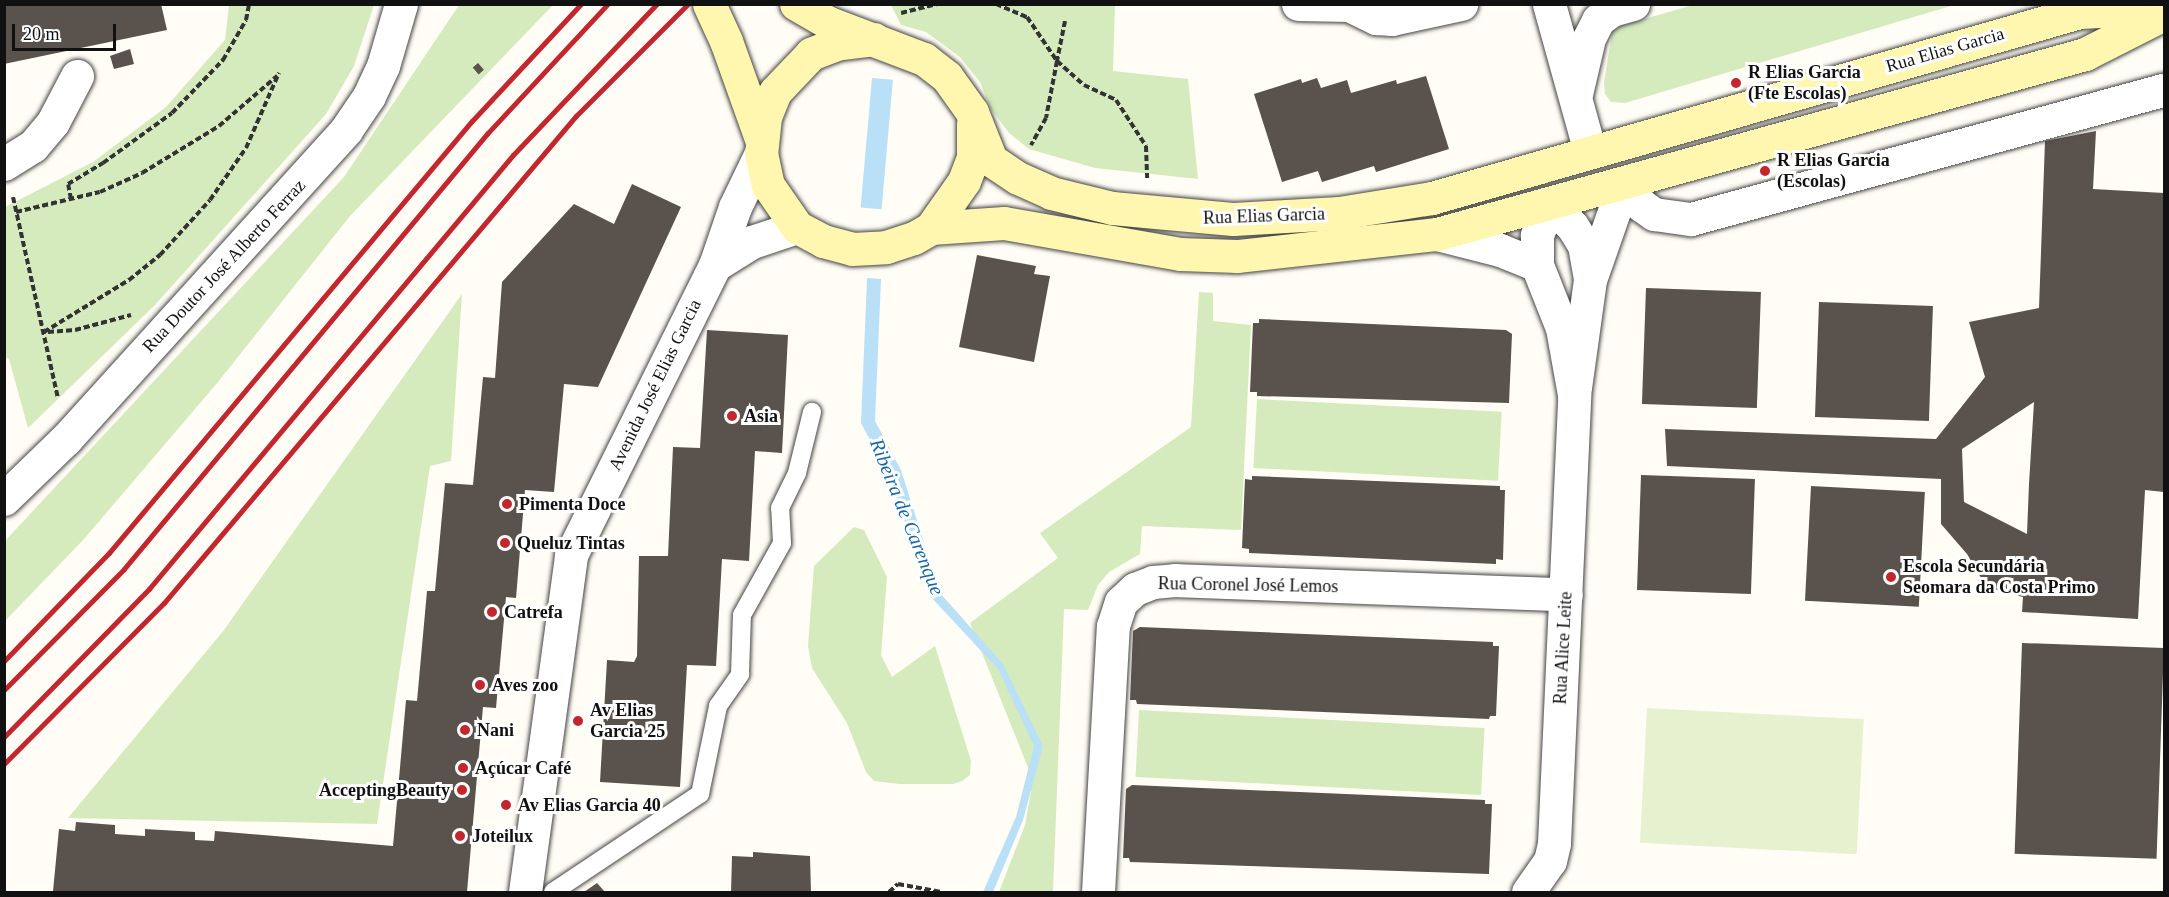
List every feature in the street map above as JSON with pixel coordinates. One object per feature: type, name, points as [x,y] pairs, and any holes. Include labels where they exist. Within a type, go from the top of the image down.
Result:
[{"type":"street","name":"Rua Doutor José Alberto Ferraz","points":[[4,499],[66,439],[346,130],[369,96],[383,66],[401,4]]},
{"type":"street","points":[[709,4],[726,40],[761,146],[768,185],[797,226],[823,241],[852,249],[886,247],[931,228],[964,181],[973,157],[972,112],[947,77],[887,27],[829,23],[796,4]]},
{"type":"street","points":[[1298,4],[1349,5],[1376,18],[1392,19],[1461,4]]},
{"type":"street","points":[[1549,4],[1590,152]]},
{"type":"street","points":[[1575,96],[1589,38],[1598,21],[1611,10],[1633,4]]},
{"type":"street","name":"Rua Elias Garcia","points":[[972,112],[991,160],[1018,178],[1051,193],[1112,208],[1177,216],[1233,219],[1339,213],[1432,198],[2080,12],[2164,8]]},
{"type":"street","name":"Rua Elias Garcia","points":[[931,228],[1005,223],[1180,254],[1237,256],[1437,234],[2085,54],[2164,14]]},
{"type":"street","points":[[761,146],[775,92],[811,54],[887,27]]},
{"type":"street","points":[[5,164],[33,146],[53,122],[77,76]]},
{"type":"street","points":[[1624,183],[1641,205],[1654,214],[1691,219],[2164,90]]},
{"type":"street","name":"Avenida José Elias Garcia","points":[[525,892],[571,555],[715,265],[735,207],[761,146]]},
{"type":"street","name":"Rua Elias Garcia","points":[[1550,204],[1565,176],[1590,152]]},
{"type":"street","name":"Rua Alice Leite","points":[[1528,892],[1550,861],[1554,843],[1574,395],[1590,279],[1624,183]]},
{"type":"street","name":"Rua Alice Leite","points":[[1574,395],[1562,328],[1536,265],[1537,235],[1550,204],[1572,226],[1584,245],[1590,279]]},
{"type":"street","points":[[715,265],[752,242],[797,226]]},
{"type":"street","points":[[1437,234],[1500,250],[1536,265]]},
{"type":"street","name":"Rua Coronel José Lemos","points":[[1098,892],[1113,626],[1121,602],[1135,590],[1153,582],[1175,580],[1566,594]]},
{"type":"lane","points":[[553,892],[700,795],[718,706],[740,674],[742,615],[782,543],[780,508],[796,472],[812,412]]},
{"type":"path","points":[[71,199],[68,184],[103,164],[172,112],[223,60],[246,20],[249,4]]},
{"type":"path","points":[[887,27],[938,4]]},
{"type":"path","points":[[996,4],[1027,18],[1057,61],[1084,84],[1116,100],[1146,146],[1147,174]]},
{"type":"path","points":[[1029,148],[1046,118],[1065,21]]},
{"type":"path","points":[[16,212],[71,199],[142,173],[185,148],[240,110],[279,73],[246,148],[196,216],[160,255],[129,280],[44,332]]},
{"type":"path","points":[[5,164],[66,439]]},
{"type":"path","points":[[44,332],[109,324],[155,305],[172,323]]},
{"type":"path","points":[[889,892],[898,884],[932,888],[941,892]]},
{"type":"green space","points":[[229,5],[374,5],[354,66],[326,114],[155,305],[28,428],[9,359],[5,357],[5,207],[93,162],[166,107],[225,40]]},
{"type":"green space","points":[[459,5],[553,5],[350,216],[218,382],[84,539],[5,621],[4,542],[344,177]]},
{"type":"green space","points":[[891,5],[1115,5],[1113,71],[1188,79],[1198,179],[1095,168],[1029,149],[1009,133],[991,109],[980,82],[960,57],[926,32],[901,25]]},
{"type":"green space","points":[[1693,5],[1954,5],[1625,103],[1611,102],[1605,94],[1604,82],[1613,28]]},
{"type":"green space","points":[[1199,292],[1213,293],[1213,321],[1251,325],[1241,530],[1142,526],[1140,554],[1109,572],[1098,585],[1088,610],[1064,609],[1053,892],[999,892],[1025,825],[1031,791],[1029,770],[970,623],[1058,558],[1040,533],[1191,427]]},
{"type":"green space","points":[[462,294],[451,461],[430,466],[377,824],[68,818],[224,630]]},
{"type":"green space","points":[[1257,399],[1502,412],[1498,481],[1253,468]]},
{"type":"green space","points":[[854,527],[864,530],[887,577],[881,655],[892,677],[935,646],[971,761],[970,775],[962,781],[953,784],[899,784],[874,781],[866,772],[847,723],[812,668],[808,646],[814,566]]},
{"type":"green space","points":[[1647,708],[1864,719],[1857,854],[1640,843]]},
{"type":"green space","points":[[1139,710],[1485,728],[1481,795],[1135,777]]},
{"type":"water","points":[[872,78],[893,80],[882,209],[861,208]]},
{"type":"water","name":"Ribeira de Carenque","points":[[867,278],[881,279],[875,421],[901,470],[940,593],[1003,664],[1043,746],[1023,820],[993,892],[983,892],[1016,817],[1034,746],[998,669],[930,596],[889,475],[861,423]]},
{"type":"building","points":[[4,4],[161,4],[167,30],[4,64]]},
{"type":"building","points":[[130,49],[134,64],[114,69],[110,56]]},
{"type":"building","points":[[478,63],[484,70],[479,74],[473,68]]},
{"type":"building","points":[[1426,76],[1449,149],[1376,172],[1374,166],[1322,182],[1318,171],[1282,182],[1254,94],[1301,79],[1302,83],[1317,78],[1321,88],[1347,80],[1351,93],[1396,80],[1397,84]]},
{"type":"building","points":[[2096,131],[2093,189],[2164,193],[2164,492],[2145,490],[2138,619],[2022,612],[2023,597],[1987,588],[1967,554],[1941,524],[1941,479],[1667,466],[1665,429],[1936,439],[1985,377],[1969,322],[2039,308],[2045,141]],"holes":[[[2034,402],[2027,534],[1964,502],[1962,449]]]},
{"type":"building","points":[[632,184],[681,207],[598,387],[564,384],[554,492],[525,490],[516,598],[506,597],[496,708],[483,707],[467,892],[53,891],[59,829],[75,831],[76,822],[115,825],[115,834],[145,836],[145,829],[195,832],[195,840],[214,841],[215,831],[393,846],[406,700],[417,701],[427,591],[435,591],[445,483],[473,485],[483,377],[495,378],[502,282],[574,204],[614,224]]},
{"type":"building","points":[[977,255],[1036,266],[1034,274],[1050,276],[1034,362],[959,347]]},
{"type":"building","points":[[1646,288],[1761,292],[1757,408],[1642,404]]},
{"type":"building","points":[[1819,302],[1933,306],[1929,421],[1815,417]]},
{"type":"building","points":[[1259,319],[1506,330],[1512,334],[1509,403],[1257,396],[1257,392],[1250,392],[1253,323],[1259,323]]},
{"type":"building","points":[[707,330],[788,335],[782,453],[755,451],[749,561],[722,559],[716,666],[687,665],[680,787],[600,782],[607,660],[634,662],[637,656],[639,556],[668,556],[673,447],[700,448]]},
{"type":"building","points":[[1641,475],[1755,479],[1751,594],[1637,590]]},
{"type":"building","points":[[1252,476],[1500,486],[1500,490],[1505,490],[1503,560],[1496,559],[1496,564],[1249,553],[1249,549],[1242,548],[1245,479],[1252,480]]},
{"type":"building","points":[[1811,486],[1925,492],[1919,607],[1805,601]]},
{"type":"building","points":[[1140,627],[1493,642],[1493,646],[1499,646],[1496,716],[1490,716],[1489,719],[1137,704],[1136,700],[1130,700],[1133,631]]},
{"type":"building","points":[[2022,643],[2164,648],[2157,859],[2015,854]]},
{"type":"building","points":[[1132,785],[1485,800],[1485,804],[1492,804],[1489,874],[1130,862],[1129,858],[1123,858],[1126,789]]},
{"type":"building","points":[[753,852],[810,856],[811,892],[731,892],[732,856],[753,857]]},
{"type":"building","points":[[597,883],[605,892],[584,892]]},
{"type":"railway","points":[[4,661],[109,553],[472,121],[581,4]]},
{"type":"railway","points":[[4,690],[124,569],[487,134],[608,4]]},
{"type":"railway","points":[[4,737],[149,589],[513,155],[657,4]]},
{"type":"railway","points":[[4,764],[164,603],[576,116],[688,4]]},
{"type":"place","name":"R Elias Garcia (Fte Escolas)","points":[[1736,83]]},
{"type":"place","name":"R Elias Garcia (Escolas)","points":[[1765,171]]},
{"type":"place","name":"Asia","points":[[732,416]]},
{"type":"place","name":"Pimenta Doce","points":[[507,504]]},
{"type":"place","name":"Queluz Tintas","points":[[505,543]]},
{"type":"place","name":"Escola Secundária Seomara da Costa Primo","points":[[1891,577]]},
{"type":"place","name":"Catrefa","points":[[492,612]]},
{"type":"place","name":"Aves zoo","points":[[480,685]]},
{"type":"place","name":"Av Elias Garcia 25","points":[[578,721]]},
{"type":"place","name":"Nani","points":[[465,730]]},
{"type":"place","name":"Açúcar Café","points":[[463,768]]},
{"type":"place","name":"AcceptingBeauty","points":[[462,790]]},
{"type":"place","name":"Av Elias Garcia 40","points":[[506,805]]},
{"type":"place","name":"Joteilux","points":[[460,836]]}]
